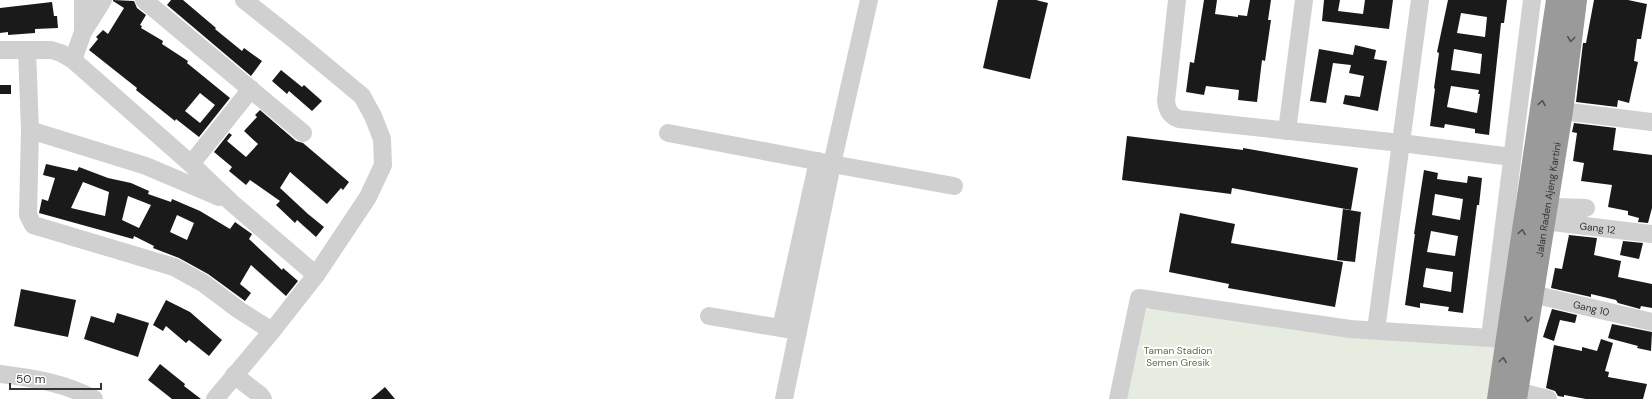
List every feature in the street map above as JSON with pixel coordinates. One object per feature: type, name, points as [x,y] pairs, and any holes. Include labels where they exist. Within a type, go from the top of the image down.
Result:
[{"type":"highway","name":"Jalan Raden Ajeng Kartini","points":[[1510,396],[1498,338],[1557,0]]},
{"type":"highway","name":"Jalan Raden Ajeng Kartini","points":[[1510,396],[1532,294],[1562,111],[1576,0]]},
{"type":"street","points":[[82,32],[83,0]]},
{"type":"street","points":[[73,60],[82,32],[103,0]]},
{"type":"street","points":[[144,0],[304,133]]},
{"type":"street","points":[[215,399],[272,331],[316,275],[368,197],[383,165],[382,139],[373,116],[362,96],[244,0]]},
{"type":"street","points":[[784,399],[790,329],[825,163],[869,0]]},
{"type":"street","points":[[1177,0],[1166,108],[1173,117],[1179,120],[1401,144],[1512,158]]},
{"type":"street","points":[[1287,131],[1304,0]]},
{"type":"street","points":[[1376,330],[1420,0]]},
{"type":"street","points":[[1118,399],[1139,298],[1350,329],[1498,338],[1512,158],[1532,0]]},
{"type":"street","points":[[0,50],[51,50],[61,53],[73,60],[191,164],[232,203],[316,275]]},
{"type":"street","points":[[27,50],[30,130],[28,215],[33,225],[174,267],[202,283],[239,310],[272,331]]},
{"type":"street","points":[[191,164],[251,89]]},
{"type":"street","points":[[1562,111],[1652,122]]},
{"type":"street","points":[[30,130],[146,166],[232,203]]},
{"type":"street","points":[[668,133],[954,186]]},
{"type":"street","points":[[1545,213],[1556,207],[1586,208]]},
{"type":"street","name":"Gang 12","points":[[1545,213],[1652,234]]},
{"type":"street","name":"Gang 10","points":[[1532,294],[1652,322]]},
{"type":"street","points":[[708,316],[790,329]]},
{"type":"street","points":[[0,374],[44,380],[79,391],[94,399]]},
{"type":"street","points":[[234,375],[263,399]]},
{"type":"street","points":[[1510,396],[1548,399]]},
{"type":"green space","name":"Taman Stadion Semen Gresik","points":[[1143,309],[1160,309],[1507,345],[1498,399],[1124,399]]},
{"type":"building","points":[[171,0],[183,0],[242,51],[244,48],[262,61],[251,76],[167,5]]},
{"type":"building","points":[[998,0],[1036,0],[1048,3],[1030,79],[983,68]]},
{"type":"building","points":[[1204,0],[1217,0],[1215,14],[1238,17],[1238,15],[1247,16],[1250,0],[1271,0],[1268,20],[1271,20],[1265,61],[1262,60],[1257,102],[1238,100],[1239,90],[1206,86],[1204,95],[1186,92],[1190,62],[1194,63]]},
{"type":"building","points":[[1324,0],[1340,0],[1338,11],[1363,14],[1365,0],[1393,0],[1389,29],[1322,21]]},
{"type":"building","points":[[1448,0],[1507,0],[1504,23],[1501,23],[1489,135],[1475,133],[1475,129],[1445,124],[1444,128],[1430,126],[1439,53],[1437,52]],"holes":[[[1461,13],[1487,17],[1485,37],[1457,33]],[[1454,49],[1482,54],[1480,74],[1451,70]],[[1451,86],[1479,90],[1478,94],[1480,94],[1477,113],[1447,107]]]},
{"type":"building","points":[[1594,0],[1628,0],[1647,4],[1641,39],[1637,39],[1634,61],[1638,62],[1629,103],[1618,100],[1617,107],[1576,102],[1583,43],[1586,43]]},
{"type":"building","points":[[113,1],[134,1],[137,8],[146,15],[140,25],[142,26],[141,28],[163,41],[162,44],[188,61],[187,63],[230,98],[199,137],[176,119],[175,121],[136,90],[137,88],[89,50],[98,39],[96,37],[103,30],[108,34],[124,8]],"holes":[[[200,93],[215,105],[200,123],[185,111]]]},
{"type":"building","points":[[52,2],[54,16],[57,16],[58,28],[35,29],[35,33],[8,35],[8,32],[0,33],[0,8]]},
{"type":"building","points":[[1355,45],[1376,50],[1374,59],[1387,61],[1378,111],[1343,104],[1345,95],[1360,97],[1364,76],[1349,73],[1351,65],[1333,63],[1326,103],[1310,101],[1319,49],[1353,55]]},
{"type":"building","points":[[281,70],[302,87],[304,85],[322,101],[312,111],[289,91],[287,94],[272,81]]},
{"type":"building","points":[[0,85],[11,85],[11,94],[0,94]]},
{"type":"building","points":[[260,110],[296,141],[303,143],[349,182],[343,190],[341,188],[327,204],[290,172],[280,188],[324,227],[316,237],[297,220],[295,223],[276,205],[280,201],[250,180],[246,185],[229,171],[232,167],[214,152],[229,133],[232,135],[227,141],[246,157],[258,144],[244,131],[257,117],[255,115]]},
{"type":"building","points":[[1574,123],[1616,128],[1613,150],[1652,155],[1652,208],[1648,223],[1638,222],[1639,218],[1628,215],[1628,211],[1608,207],[1612,185],[1581,181],[1584,163],[1573,161],[1577,133],[1572,132]]},
{"type":"building","points":[[1127,136],[1243,150],[1243,148],[1358,168],[1351,210],[1232,188],[1231,194],[1122,180]]},
{"type":"building","points":[[46,164],[77,171],[79,167],[108,178],[131,183],[149,191],[148,194],[171,202],[172,199],[200,211],[230,229],[235,222],[252,234],[249,239],[282,270],[283,268],[298,281],[286,296],[251,265],[240,284],[251,293],[245,301],[208,274],[179,258],[153,248],[154,246],[134,236],[133,239],[39,213],[42,199],[48,201],[55,178],[43,175]],"holes":[[[83,182],[109,192],[105,216],[71,208]],[[128,196],[151,205],[139,228],[122,220]],[[177,215],[194,223],[187,240],[170,232]]]},
{"type":"building","points":[[1424,170],[1438,173],[1437,179],[1467,183],[1468,176],[1482,178],[1463,313],[1448,311],[1449,307],[1420,303],[1420,308],[1405,305]],"holes":[[[1435,194],[1463,199],[1460,220],[1432,215]],[[1431,231],[1458,236],[1455,256],[1427,252]],[[1426,268],[1453,272],[1451,292],[1423,287]]]},
{"type":"building","points":[[1343,209],[1361,212],[1355,262],[1337,260]]},
{"type":"building","points":[[1180,213],[1235,224],[1231,243],[1343,262],[1335,307],[1228,288],[1229,284],[1169,272]]},
{"type":"building","points":[[1569,235],[1597,238],[1594,255],[1621,261],[1618,277],[1652,284],[1652,308],[1641,306],[1640,309],[1618,303],[1616,300],[1591,294],[1591,297],[1551,288],[1555,268],[1562,269]]},
{"type":"building","points":[[1623,241],[1643,243],[1639,259],[1620,255]]},
{"type":"building","points":[[21,289],[76,300],[68,337],[14,326]]},
{"type":"building","points":[[166,300],[190,312],[222,340],[209,356],[189,340],[186,343],[166,326],[163,331],[153,325]]},
{"type":"building","points":[[1552,309],[1577,315],[1575,323],[1560,320],[1554,341],[1543,337]]},
{"type":"building","points":[[117,313],[149,323],[138,357],[84,339],[91,316],[114,323]]},
{"type":"building","points":[[1612,324],[1652,332],[1651,351],[1608,338]]},
{"type":"building","points":[[1601,339],[1613,343],[1605,371],[1609,372],[1608,377],[1647,384],[1643,399],[1586,399],[1564,395],[1564,397],[1558,396],[1555,391],[1546,388],[1554,345],[1582,351],[1582,347],[1597,351]]},
{"type":"building","points":[[160,364],[201,399],[172,399],[148,380]]},
{"type":"building","points":[[385,387],[395,399],[371,399]]}]
